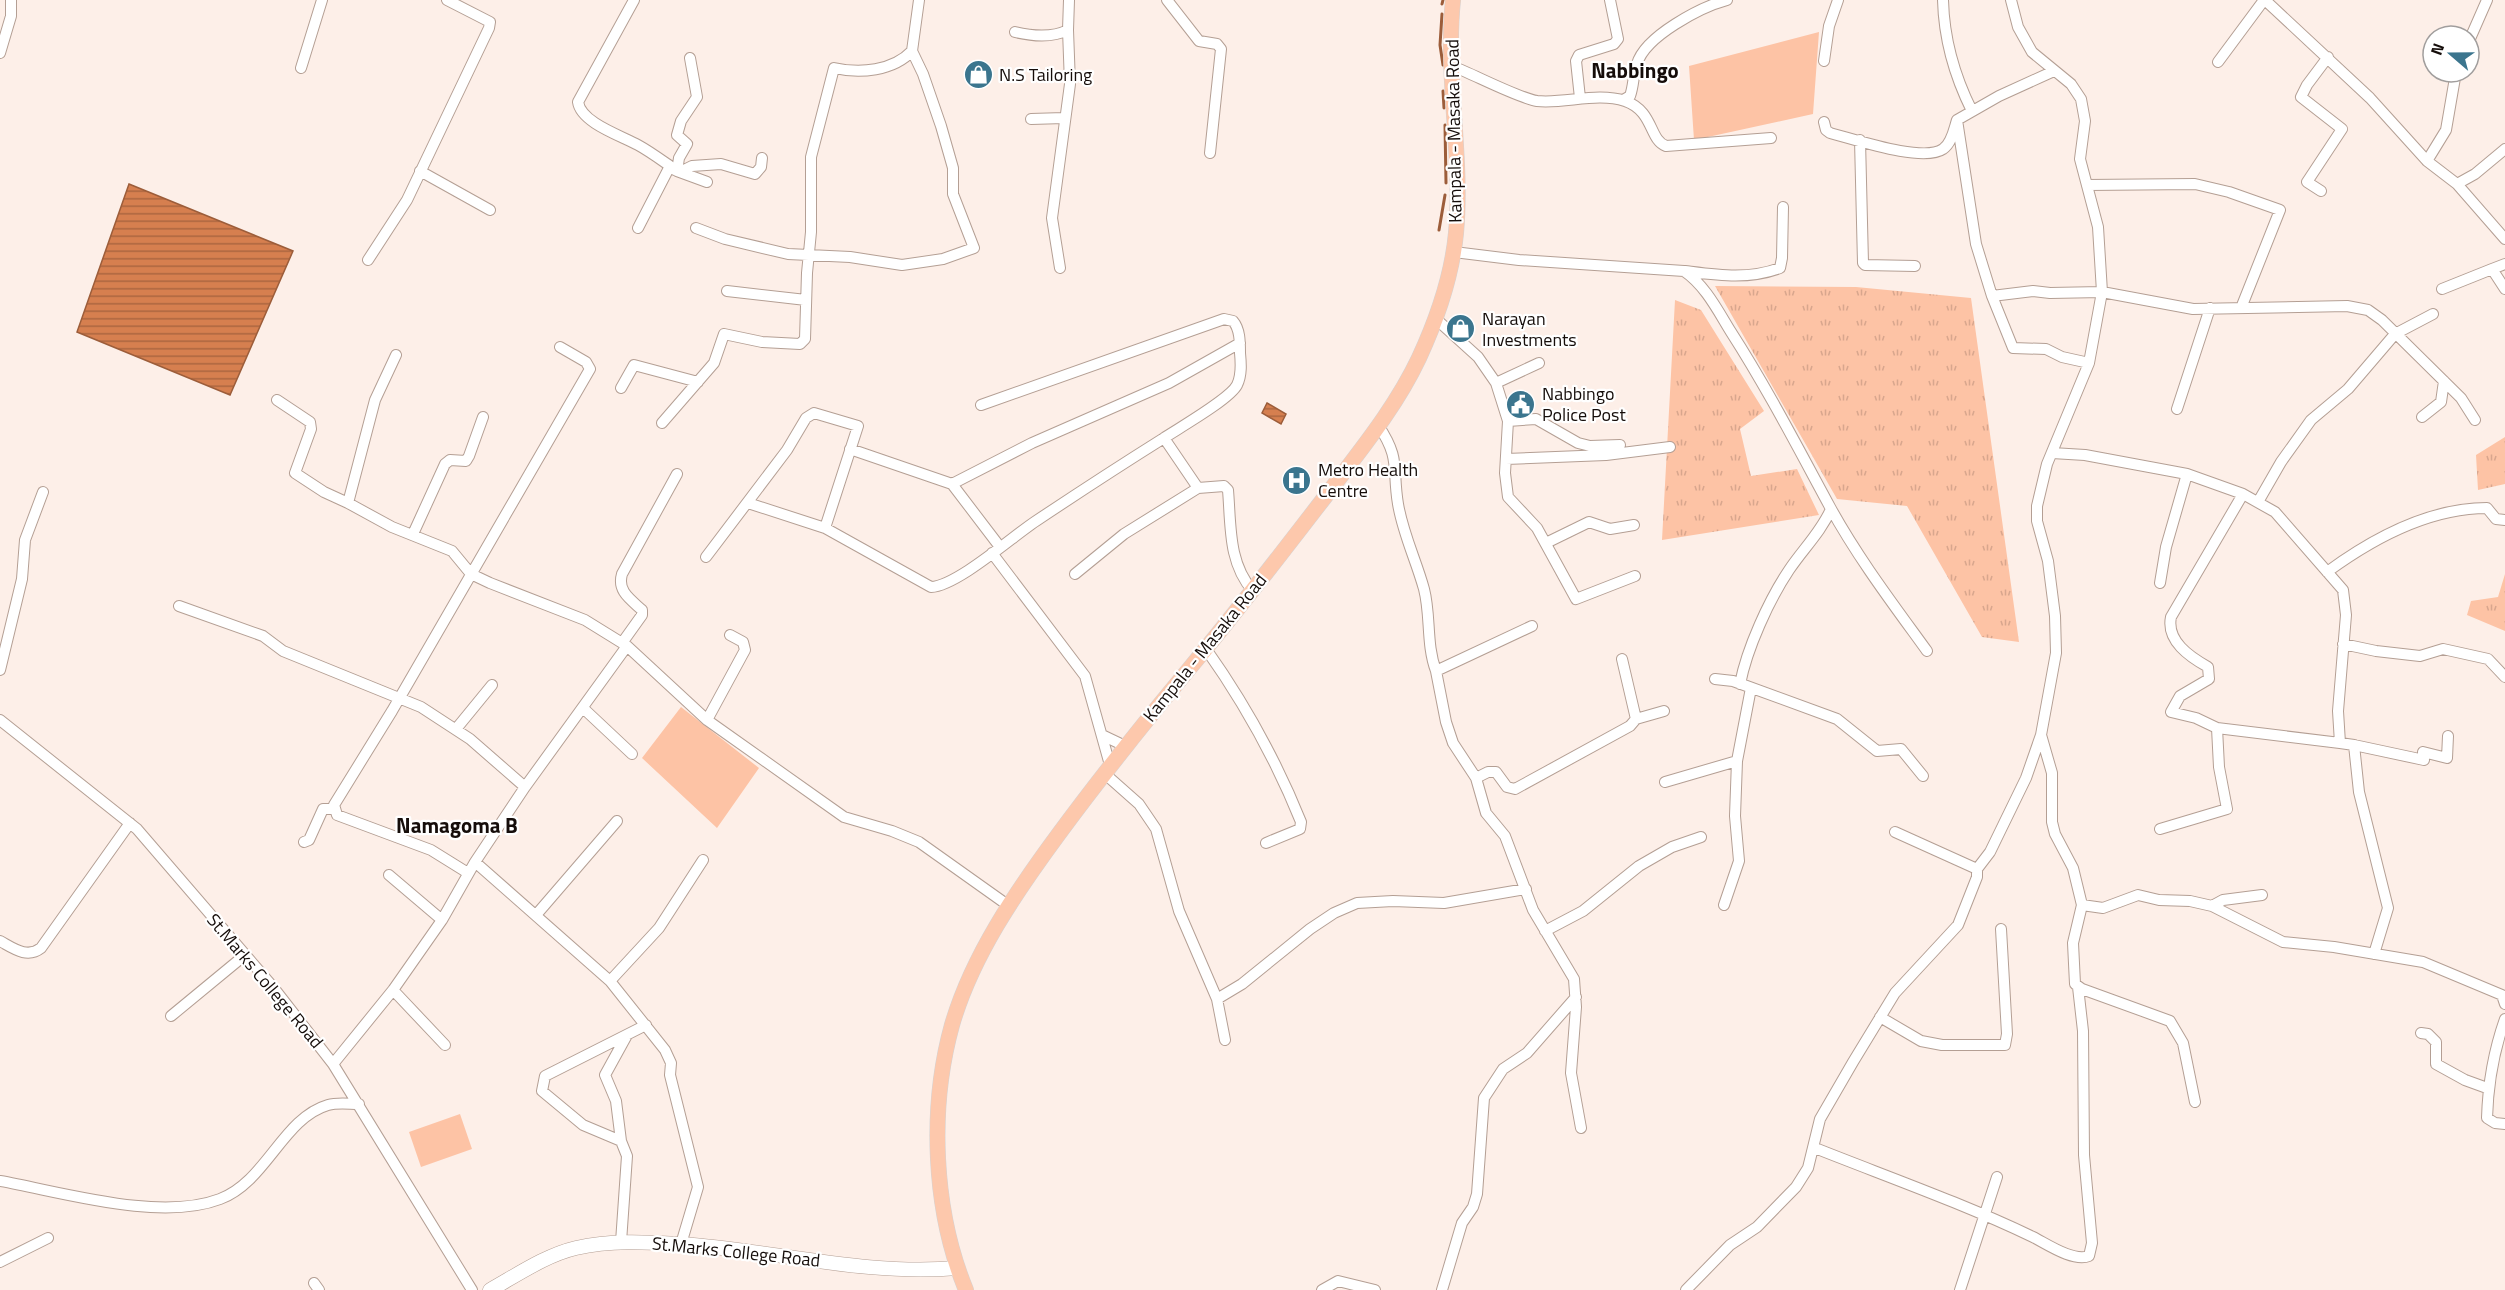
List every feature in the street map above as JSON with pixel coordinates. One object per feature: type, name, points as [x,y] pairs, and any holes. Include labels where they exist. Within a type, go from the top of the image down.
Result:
[{"type":"main road","name":"Kampala - Masaka Road","points":[[966,1290],[957,1268],[945,1221],[940,1180],[940,1118],[945,1062],[952,1024],[969,981],[1009,906],[1107,769],[1253,591],[1378,425],[1409,377],[1435,318],[1454,252],[1457,189],[1452,66],[1453,0]]},
{"type":"main road","name":"St.Marks College Road","points":[[492,1289],[573,1249],[621,1242],[727,1247],[884,1270],[957,1268]]},
{"type":"street","points":[[0,53],[11,16],[11,0]]},
{"type":"street","points":[[301,68],[322,0]]},
{"type":"street","points":[[368,260],[407,200],[490,22],[447,0]]},
{"type":"street","points":[[634,0],[585,88],[578,102],[579,107],[607,131],[638,145],[676,170],[707,182]]},
{"type":"street","points":[[696,228],[725,239],[789,254],[850,257],[902,266],[943,259],[974,248],[953,194],[953,168],[941,126],[912,51],[919,0]]},
{"type":"street","points":[[1060,268],[1052,218],[1070,84],[1069,0]]},
{"type":"street","points":[[1167,0],[1199,41],[1217,44],[1221,49],[1210,153]]},
{"type":"street","points":[[1580,99],[1576,61],[1579,55],[1614,44],[1618,39],[1610,0]]},
{"type":"street","points":[[1623,100],[1630,96],[1637,63],[1645,49],[1665,31],[1710,4],[1727,0]]},
{"type":"street","points":[[1824,61],[1829,26],[1838,0]]},
{"type":"street","points":[[1943,0],[1949,55],[1957,80],[1972,111]]},
{"type":"street","points":[[1686,1290],[1730,1245],[1757,1227],[1782,1203],[1808,1168],[1815,1148],[1820,1119],[1880,1017],[1902,985],[1958,925],[1977,877],[1977,869],[1990,852],[2026,778],[2042,735],[2056,653],[2055,616],[2048,561],[2037,521],[2039,495],[2052,453],[2089,363],[2102,292],[2098,227],[2080,159],[2085,121],[2081,99],[2071,84],[2054,71],[2025,41],[2018,27],[2012,0]]},
{"type":"street","points":[[2218,62],[2264,0],[2328,57],[2427,161],[2457,184],[2505,239]]},
{"type":"street","points":[[2476,24],[2487,0]]},
{"type":"street","points":[[1015,32],[1048,35],[1068,30]]},
{"type":"street","points":[[662,423],[717,359],[724,334],[762,342],[802,342],[806,334],[810,255],[811,157],[834,68],[864,70],[895,65],[912,51]]},
{"type":"street","points":[[2321,191],[2307,182],[2308,179],[2342,129],[2301,97],[2328,57]]},
{"type":"street","points":[[638,228],[676,170],[679,158],[687,144],[677,135],[677,128],[697,97],[690,58]]},
{"type":"street","points":[[1452,66],[1532,100],[1623,100],[1639,108],[1650,120],[1658,141],[1666,146],[1771,138]]},
{"type":"street","points":[[1824,122],[1826,130],[1830,133],[1928,153],[1943,150],[1950,142],[1957,120],[2054,71]]},
{"type":"street","points":[[2427,161],[2446,130],[2454,84]]},
{"type":"street","points":[[1031,119],[1065,118]]},
{"type":"street","points":[[1957,120],[1976,244],[1992,296],[2013,348],[2046,349],[2062,357],[2089,363]]},
{"type":"street","points":[[1860,140],[1863,263],[1865,265],[1915,266]]},
{"type":"street","points":[[2457,184],[2475,174],[2505,149]]},
{"type":"street","points":[[676,170],[692,166],[721,164],[755,174],[761,167],[762,158]]},
{"type":"street","points":[[420,171],[490,210]]},
{"type":"street","points":[[2087,185],[2195,184],[2229,192],[2280,210],[2241,308]]},
{"type":"street","points":[[1454,252],[1519,260],[1721,275],[1755,275],[1779,268],[1782,258],[1783,207]]},
{"type":"street","points":[[2442,289],[2505,264]]},
{"type":"street","points":[[2492,269],[2505,289]]},
{"type":"street","points":[[1684,271],[1716,307],[1745,353],[1831,508],[1882,589],[1927,651]]},
{"type":"street","points":[[728,291],[806,300]]},
{"type":"street","points":[[1992,296],[2033,291],[2102,292],[2193,309],[2347,306],[2368,310],[2444,381],[2460,398],[2475,420]]},
{"type":"street","points":[[2177,409],[2210,308]]},
{"type":"street","points":[[2258,502],[2311,420],[2348,389],[2395,334],[2433,314]]},
{"type":"street","points":[[1435,318],[1478,357],[1496,383],[1508,421],[1505,473],[1508,497],[1537,528],[1576,599],[1635,576]]},
{"type":"street","points":[[748,503],[825,528],[868,549],[932,587],[943,584],[1227,396],[1236,386],[1241,368],[1240,343],[1236,324],[1224,319],[981,405]]},
{"type":"street","points":[[952,484],[1032,443],[1169,383],[1240,343]]},
{"type":"street","points":[[333,809],[590,369],[586,362],[560,347]]},
{"type":"street","points":[[348,502],[375,400],[396,356]]},
{"type":"street","points":[[1496,383],[1539,363]]},
{"type":"street","points":[[621,388],[634,365],[698,382]]},
{"type":"street","points":[[2422,417],[2441,402],[2444,381]]},
{"type":"street","points":[[277,400],[310,422],[311,429],[295,473],[324,492],[348,502],[392,527],[452,551],[471,574],[585,620],[625,644],[707,720],[844,818],[919,842],[1009,906]]},
{"type":"street","points":[[706,557],[748,503],[811,414],[819,413],[857,425],[825,528]]},
{"type":"street","points":[[413,534],[445,464],[450,460],[466,461],[483,417]]},
{"type":"street","points":[[1508,421],[1536,418],[1578,443],[1620,445]]},
{"type":"street","points":[[1378,425],[1394,450],[1398,504],[1424,589],[1428,609],[1428,645],[1453,743],[1476,778],[1481,803],[1505,836],[1533,910],[1574,980],[1571,1073],[1581,1128]]},
{"type":"street","points":[[1164,438],[1198,489]]},
{"type":"street","points":[[1506,459],[1606,455],[1670,447]]},
{"type":"street","points":[[850,449],[952,484],[1085,676],[1104,736],[1107,769],[1139,804],[1155,830],[1179,911],[1217,999],[1225,1040]]},
{"type":"street","points":[[2052,453],[2085,455],[2187,474],[2243,494],[2275,512],[2343,590],[2345,600],[2338,711],[2340,743]]},
{"type":"street","points":[[333,1064],[393,990],[442,920],[475,862],[525,787],[583,708],[642,615],[642,610],[620,587],[622,574],[677,474]]},
{"type":"street","points":[[2160,583],[2166,547],[2187,474]]},
{"type":"street","points":[[1075,574],[1124,534],[1198,489],[1224,486],[1228,490],[1235,563],[1242,578],[1253,591]]},
{"type":"street","points":[[0,670],[22,579],[25,540],[43,492]]},
{"type":"street","points":[[2243,494],[2170,623],[2171,632],[2186,654],[2208,667],[2210,680],[2180,696],[2171,712],[2196,718],[2217,728],[2354,745],[2424,760],[2423,752],[2447,758],[2448,736]]},
{"type":"street","points":[[1740,684],[1758,628],[1788,571],[1819,531],[1831,508]]},
{"type":"street","points":[[2327,572],[2368,544],[2445,513],[2487,508],[2496,519],[2505,520]]},
{"type":"street","points":[[1546,543],[1589,522],[1610,529],[1634,525]]},
{"type":"street","points":[[179,606],[263,636],[283,651],[421,707],[456,729],[525,787]]},
{"type":"street","points":[[1436,671],[1532,626]]},
{"type":"street","points":[[707,720],[745,650],[743,642],[730,635]]},
{"type":"street","points":[[2343,644],[2376,651],[2420,656],[2443,649],[2488,659],[2505,677]]},
{"type":"street","points":[[1206,650],[1263,737],[1282,774],[1301,822],[1300,829],[1295,833],[1266,843]]},
{"type":"street","points":[[1622,659],[1636,720]]},
{"type":"street","points":[[1715,679],[1740,684],[1837,719],[1878,751],[1901,749],[1923,776]]},
{"type":"street","points":[[456,729],[492,685]]},
{"type":"street","points":[[1724,904],[1739,861],[1735,816],[1737,761],[1751,688]]},
{"type":"street","points":[[583,708],[632,754]]},
{"type":"street","points":[[1476,778],[1488,772],[1496,772],[1507,787],[1515,789],[1622,732],[1636,720],[1664,711]]},
{"type":"street","name":"St.Marks College Road","points":[[0,720],[151,842],[245,955],[333,1064],[472,1290]]},
{"type":"street","points":[[2160,829],[2227,809],[2219,767],[2217,728]]},
{"type":"street","points":[[1815,1148],[1985,1215],[2080,1257],[2089,1256],[2091,1251],[2088,1181],[2084,1155],[2083,1030],[2078,987],[2073,977],[2073,943],[2082,905],[2073,868],[2055,834],[2052,822],[2052,773],[2042,735]]},
{"type":"street","points":[[1104,736],[1125,746]]},
{"type":"street","points":[[2354,745],[2359,792],[2388,908],[2374,954]]},
{"type":"street","points":[[1665,782],[1737,761]]},
{"type":"street","points":[[304,842],[309,840],[323,809],[333,809]]},
{"type":"street","points":[[333,809],[337,815],[431,850],[468,873]]},
{"type":"street","points":[[536,915],[617,821]]},
{"type":"street","points":[[0,940],[24,952],[35,952],[41,948],[130,823]]},
{"type":"street","points":[[1895,832],[1977,869]]},
{"type":"street","points":[[1545,931],[1583,911],[1639,866],[1672,847],[1701,837]]},
{"type":"street","points":[[610,981],[659,928],[703,860]]},
{"type":"street","points":[[475,862],[610,981],[665,1050],[671,1063],[670,1075],[698,1187],[681,1244]]},
{"type":"street","points":[[389,875],[442,920]]},
{"type":"street","points":[[1217,999],[1242,984],[1310,928],[1334,913],[1357,903],[1393,901],[1444,903],[1526,890]]},
{"type":"street","points":[[2082,905],[2103,908],[2138,895],[2159,900],[2190,901],[2212,906],[2283,942],[2423,962],[2459,975],[2502,995],[2505,1004]]},
{"type":"street","points":[[2212,906],[2223,900],[2262,895]]},
{"type":"street","points":[[1880,1017],[1921,1041],[1942,1045],[2004,1045],[2007,1034],[2001,929]]},
{"type":"street","points":[[171,1016],[245,955]]},
{"type":"street","points":[[2078,987],[2170,1021],[2183,1043],[2195,1102]]},
{"type":"street","points":[[393,990],[446,1045]]},
{"type":"street","points":[[1442,1290],[1462,1223],[1473,1207],[1477,1194],[1484,1098],[1503,1069],[1527,1053],[1575,997]]},
{"type":"street","points":[[2505,1019],[2497,1040],[2487,1088],[2490,1103],[2487,1118],[2495,1123],[2505,1124]]},
{"type":"street","points":[[621,1141],[584,1125],[542,1091],[545,1076],[646,1025]]},
{"type":"street","points":[[2421,1033],[2428,1034],[2436,1042],[2436,1064],[2465,1080],[2487,1088]]},
{"type":"street","points":[[621,1242],[627,1156],[621,1141],[616,1101],[605,1076],[628,1034]]},
{"type":"street","points":[[0,1181],[142,1207],[184,1208],[203,1204],[233,1193],[246,1184],[309,1115],[328,1105],[359,1104]]},
{"type":"street","points":[[1960,1290],[1997,1177]]},
{"type":"street","points":[[0,1262],[48,1238]]},
{"type":"street","points":[[1323,1290],[1338,1281],[1375,1290]]},
{"type":"green space","points":[[1819,32],[1813,114],[1694,140],[1689,66]]},
{"type":"green space","points":[[1715,286],[1856,287],[1971,298],[2019,642],[1982,637],[1907,506],[1837,499]]},
{"type":"green space","points":[[1675,300],[1701,310],[1764,411],[1740,429],[1751,476],[1797,469],[1819,515],[1662,540]]},
{"type":"green space","points":[[2505,437],[2505,484],[2478,490],[2476,455]]},
{"type":"green space","points":[[2505,574],[2505,631],[2467,615],[2471,601],[2498,597]]},
{"type":"green space","points":[[681,707],[759,768],[717,828],[642,758]]},
{"type":"green space","points":[[460,1114],[472,1149],[421,1167],[409,1132]]},
{"type":"shaded area","points":[[129,184],[293,251],[230,395],[77,332]]},
{"type":"shaded area","points":[[1267,403],[1286,414],[1281,424],[1262,413]]},
{"type":"waterway","points":[[1442,4],[1443,0]]},
{"type":"waterway","points":[[1442,14],[1440,45],[1443,65]]},
{"type":"waterway","points":[[1443,91],[1444,108]]},
{"type":"waterway","points":[[1445,125],[1446,183]]},
{"type":"waterway","points":[[1439,230],[1445,195]]},
{"type":"place","name":"N.S Tailoring","points":[[978,75]]},
{"type":"place","name":"Narayan Investments","points":[[1461,329]]},
{"type":"place","name":"Nabbingo Police Post","points":[[1521,404]]},
{"type":"place","name":"Metro Health Centre","points":[[1297,480]]},
{"type":"district","name":"Nabbingo","points":[[1635,71]]},
{"type":"district","name":"Namagoma B","points":[[457,826]]}]
